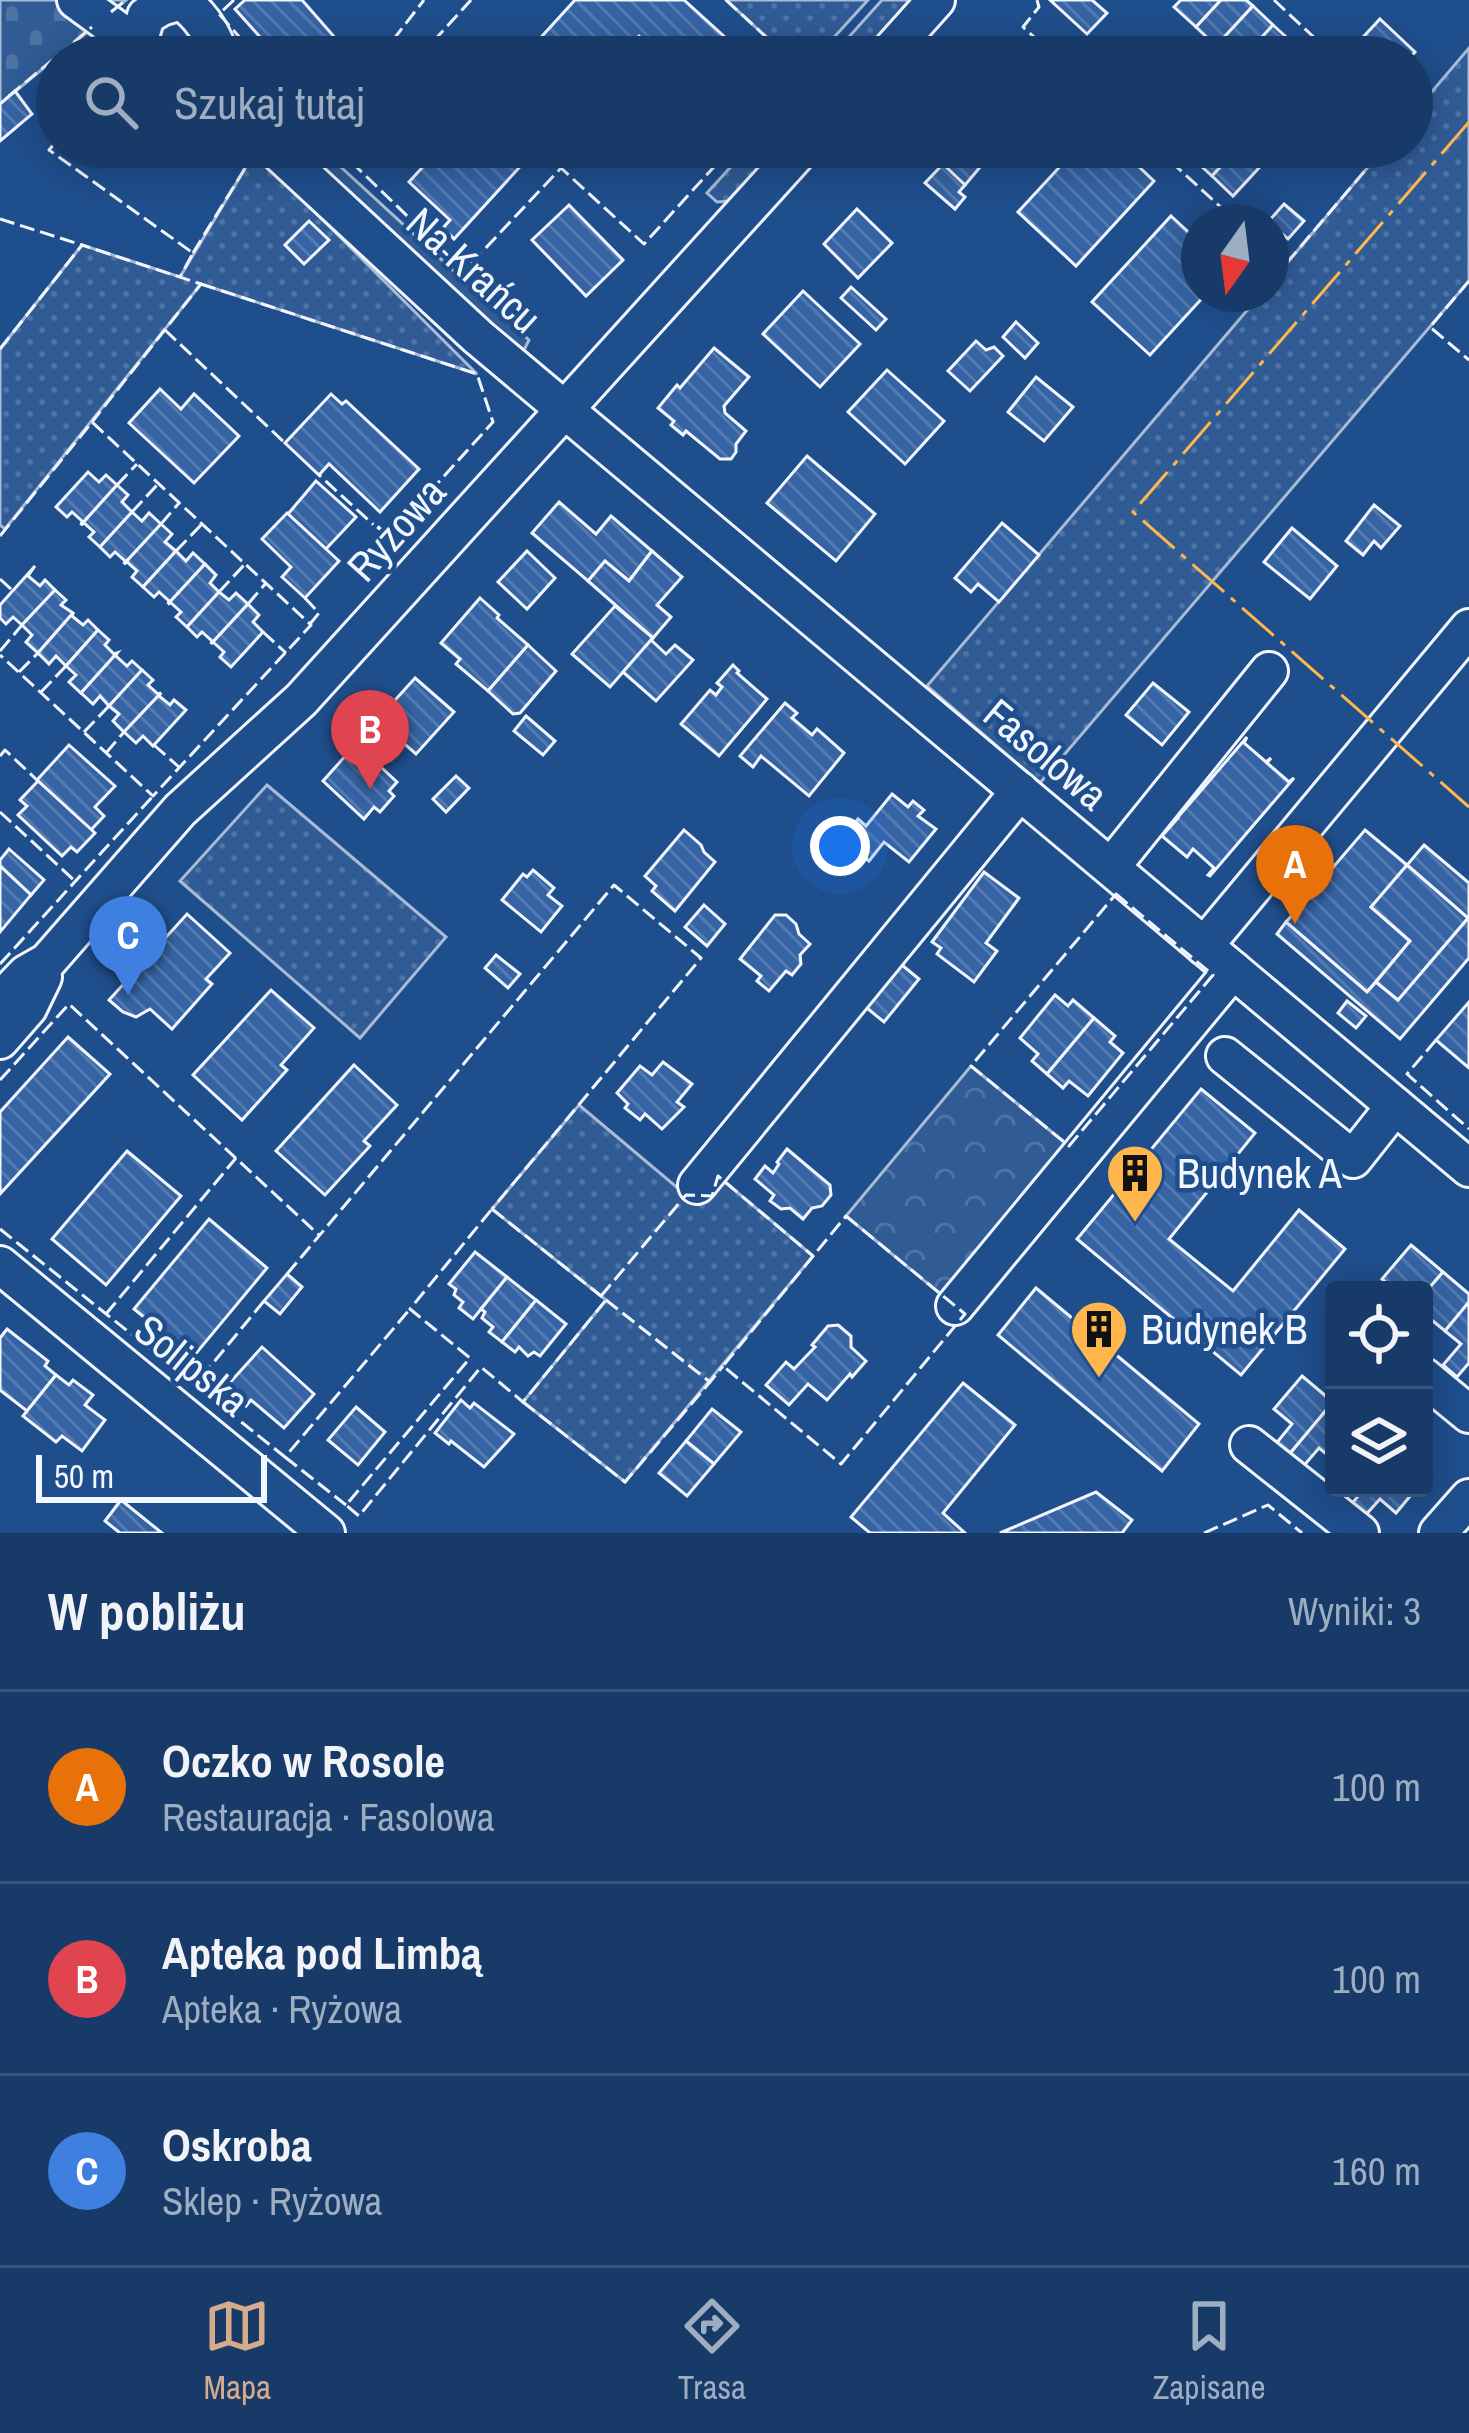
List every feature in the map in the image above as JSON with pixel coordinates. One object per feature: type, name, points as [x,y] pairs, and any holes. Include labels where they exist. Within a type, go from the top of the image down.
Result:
[{"type":"street","points":[[76,0],[126,36]]},
{"type":"street","points":[[140,36],[146,16],[181,0],[195,11],[209,36]]},
{"type":"street","points":[[904,36],[937,0]]},
{"type":"street","name":"Na Krańcu","points":[[296,168],[478,337],[565,408]]},
{"type":"street","name":"Ryżowa","points":[[0,1001],[26,974],[47,962],[180,810],[301,700],[783,168]]},
{"type":"street","name":"Fasolowa","points":[[565,408],[1469,1167]]},
{"type":"street","points":[[1204,946],[1469,628]]},
{"type":"street","points":[[1111,867],[1270,671]]},
{"type":"street","points":[[697,1185],[1020,790]]},
{"type":"street","name":"Ryżowa","points":[[0,1040],[28,1008],[47,962]]},
{"type":"street","points":[[955,1306],[1233,970]]},
{"type":"street","points":[[1225,1056],[1302,1136],[1353,1159],[1395,1106]]},
{"type":"street","name":"Solipska","points":[[0,1265],[326,1533]]},
{"type":"street","points":[[1433,1384],[1469,1414]]},
{"type":"street","points":[[1249,1445],[1360,1533]]},
{"type":"street","points":[[1438,1533],[1469,1498]]},
{"type":"green space","points":[[0,0],[126,0],[82,36],[36,36],[36,74],[0,104]]},
{"type":"green space","points":[[726,0],[868,0],[835,36],[765,36]]},
{"type":"green space","points":[[882,0],[912,0],[880,36],[850,36]]},
{"type":"green space","points":[[1469,48],[1469,281],[1040,783],[927,686],[1246,312],[1289,312],[1289,261],[1367,168],[1433,168],[1433,90]]},
{"type":"green space","points":[[245,168],[271,168],[477,374],[201,284],[5,529],[0,525],[0,349],[82,245],[180,277]]},
{"type":"green space","points":[[730,168],[760,168],[730,201],[717,202],[707,193]]},
{"type":"green space","points":[[267,785],[446,937],[360,1038],[180,881]]},
{"type":"green space","points":[[971,1066],[1069,1146],[944,1297],[846,1216]]},
{"type":"green space","points":[[579,1105],[686,1195],[712,1196],[718,1176],[813,1256],[625,1482],[523,1402],[606,1300],[492,1209]]},
{"type":"shaded area","points":[[311,168],[342,168],[529,340],[520,358]]},
{"type":"building","points":[[245,0],[302,0],[334,36],[259,36],[235,9]]},
{"type":"building","points":[[575,0],[684,0],[724,36],[639,36],[542,36]]},
{"type":"building","points":[[1050,0],[1092,0],[1107,13],[1087,34]]},
{"type":"building","points":[[1181,0],[1221,0],[1196,27],[1174,7]]},
{"type":"building","points":[[1221,0],[1246,0],[1253,6],[1225,36],[1205,36],[1196,27]]},
{"type":"building","points":[[1253,6],[1273,25],[1263,36],[1225,36]]},
{"type":"building","points":[[1380,19],[1398,36],[1364,36]]},
{"type":"building","points":[[1273,25],[1285,36],[1263,36]]},
{"type":"building","points":[[15,91],[32,114],[0,141],[0,104]]},
{"type":"building","points":[[422,168],[519,168],[454,239],[443,228],[450,220],[409,182]]},
{"type":"building","points":[[939,168],[947,168],[965,185],[959,192],[965,197],[955,209],[925,183]]},
{"type":"building","points":[[946,168],[979,168],[965,185]]},
{"type":"building","points":[[1059,168],[1140,168],[1154,181],[1076,266],[1018,212]]},
{"type":"building","points":[[1219,168],[1259,168],[1233,196],[1212,176]]},
{"type":"building","points":[[569,205],[623,260],[586,296],[532,240]]},
{"type":"building","points":[[1289,208],[1304,221],[1289,238]]},
{"type":"building","points":[[857,209],[892,243],[858,278],[824,244]]},
{"type":"building","points":[[1171,216],[1181,225],[1181,312],[1189,312],[1150,355],[1092,302]]},
{"type":"building","points":[[309,221],[329,240],[304,264],[285,245]]},
{"type":"building","points":[[851,287],[886,319],[876,330],[841,298]]},
{"type":"building","points":[[803,291],[860,344],[820,387],[763,334]]},
{"type":"building","points":[[1016,322],[1038,343],[1025,358],[1003,337]]},
{"type":"building","points":[[976,341],[1003,356],[970,391],[948,371]]},
{"type":"building","points":[[714,348],[749,377],[724,406],[725,413],[746,431],[731,459],[720,459],[686,431],[683,435],[658,408]]},
{"type":"building","points":[[887,370],[944,421],[905,464],[848,412]]},
{"type":"building","points":[[1036,377],[1073,407],[1044,441],[1008,412]]},
{"type":"building","points":[[160,389],[181,409],[194,394],[239,436],[194,483],[129,423]]},
{"type":"building","points":[[331,394],[342,404],[346,401],[419,469],[380,512],[329,464],[319,475],[285,443]]},
{"type":"building","points":[[807,456],[875,514],[836,561],[767,503]]},
{"type":"building","points":[[88,472],[99,482],[106,475],[117,485],[81,525],[72,512],[67,517],[56,507]]},
{"type":"building","points":[[316,481],[356,517],[326,549],[288,514]]},
{"type":"building","points":[[117,485],[128,495],[122,502],[132,512],[100,547],[89,537],[94,532],[81,525]]},
{"type":"building","points":[[559,502],[596,534],[611,516],[652,551],[629,581],[605,561],[588,581],[532,533]]},
{"type":"building","points":[[1374,505],[1400,526],[1381,548],[1374,541],[1363,555],[1346,541]]},
{"type":"building","points":[[132,512],[142,521],[149,513],[161,524],[124,564],[115,552],[110,557],[100,547]]},
{"type":"building","points":[[287,513],[339,561],[305,598],[282,577],[291,567],[262,539]]},
{"type":"building","points":[[1002,523],[1039,555],[999,602],[978,584],[971,592],[955,578]]},
{"type":"building","points":[[161,524],[172,534],[165,542],[176,551],[143,587],[132,577],[137,571],[124,564]]},
{"type":"building","points":[[1292,528],[1337,566],[1310,599],[1264,562]]},
{"type":"building","points":[[176,551],[186,561],[193,553],[205,564],[168,604],[159,592],[154,597],[143,587]]},
{"type":"building","points":[[527,551],[555,578],[527,609],[498,582]]},
{"type":"building","points":[[652,551],[682,577],[657,605],[671,617],[653,638],[588,581],[605,561],[629,581]]},
{"type":"building","points":[[205,564],[216,575],[210,583],[219,592],[187,627],[176,617],[181,612],[168,604]]},
{"type":"building","points":[[35,566],[28,576],[40,586],[45,580],[55,590],[22,625],[13,617],[6,624],[0,618],[0,605]]},
{"type":"building","points":[[55,590],[66,600],[61,605],[73,613],[38,653],[26,642],[32,635],[22,625]]},
{"type":"building","points":[[219,592],[229,600],[236,593],[248,604],[211,644],[202,632],[197,637],[187,627]]},
{"type":"building","points":[[480,598],[528,645],[488,691],[456,664],[460,659],[441,643]]},
{"type":"building","points":[[248,604],[259,615],[253,622],[263,632],[231,667],[213,642]]},
{"type":"building","points":[[615,606],[653,638],[610,687],[572,654]]},
{"type":"building","points":[[73,613],[83,625],[88,620],[98,630],[66,666],[56,656],[49,664],[38,653]]},
{"type":"building","points":[[98,630],[109,640],[105,645],[117,653],[81,693],[69,682],[76,675],[66,666]]},
{"type":"building","points":[[651,640],[666,654],[675,645],[693,660],[656,701],[623,672]]},
{"type":"building","points":[[528,645],[556,671],[520,713],[513,714],[488,691]]},
{"type":"building","points":[[117,653],[127,666],[132,661],[142,670],[109,706],[100,696],[93,704],[81,693]]},
{"type":"building","points":[[733,665],[767,699],[719,756],[681,724],[710,690],[716,695],[722,687],[717,683]]},
{"type":"building","points":[[142,670],[153,680],[148,685],[161,693],[124,732],[113,721],[119,714],[109,706]]},
{"type":"building","points":[[415,678],[454,712],[416,754],[377,720]]},
{"type":"building","points":[[1153,683],[1189,712],[1162,745],[1126,715]]},
{"type":"building","points":[[161,693],[170,705],[174,700],[186,710],[153,746],[143,736],[136,743],[124,732]]},
{"type":"building","points":[[785,703],[797,713],[792,718],[812,735],[817,729],[844,753],[809,796],[761,756],[753,767],[740,756]]},
{"type":"building","points":[[526,716],[555,741],[543,755],[514,731]]},
{"type":"building","points":[[1247,737],[1244,743],[1266,762],[1271,758],[1267,763],[1289,782],[1294,778],[1210,876],[1214,868],[1193,849],[1187,857],[1162,836],[1178,818],[1172,813],[1178,817]]},
{"type":"building","points":[[356,744],[397,782],[389,791],[394,796],[380,812],[374,807],[364,819],[323,781]]},
{"type":"building","points":[[69,745],[115,786],[95,807],[104,816],[91,830],[37,780]]},
{"type":"building","points":[[456,776],[469,788],[446,812],[433,799]]},
{"type":"building","points":[[38,781],[95,833],[77,852],[71,847],[62,856],[18,815],[27,806],[20,800]]},
{"type":"building","points":[[892,794],[908,807],[913,801],[924,810],[918,816],[936,829],[909,862],[884,842],[869,861],[842,839],[858,819],[866,826]]},
{"type":"building","points":[[684,830],[715,862],[675,911],[652,891],[656,886],[645,876]]},
{"type":"building","points":[[1365,830],[1407,865],[1371,907],[1410,941],[1367,992],[1286,922]]},
{"type":"building","points":[[1424,845],[1469,883],[1469,958],[1400,1039],[1277,934],[1286,922],[1367,992],[1376,982],[1398,1000],[1468,918],[1407,865]]},
{"type":"building","points":[[9,849],[44,880],[31,895],[0,866]]},
{"type":"building","points":[[1407,865],[1468,918],[1398,1000],[1376,982],[1410,941],[1371,907]]},
{"type":"building","points":[[0,866],[31,895],[0,932]]},
{"type":"building","points":[[533,870],[554,888],[548,895],[562,906],[541,932],[502,900],[523,874],[527,877]]},
{"type":"building","points":[[984,872],[1019,898],[986,943],[997,951],[974,982],[937,954],[941,948],[932,942]]},
{"type":"building","points":[[704,905],[725,924],[707,946],[685,927]]},
{"type":"building","points":[[187,914],[230,953],[206,979],[212,984],[172,1029],[150,1009],[136,1017],[123,1012],[109,1000]]},
{"type":"building","points":[[775,915],[786,915],[810,944],[792,975],[786,971],[769,991],[757,981],[761,976],[740,959]]},
{"type":"building","points":[[496,955],[520,974],[508,988],[485,968]]},
{"type":"building","points":[[897,961],[919,979],[884,1022],[862,1004]]},
{"type":"building","points":[[271,990],[314,1028],[281,1065],[287,1070],[242,1120],[193,1075]]},
{"type":"building","points":[[1055,995],[1068,1006],[1073,1000],[1094,1018],[1047,1074],[1032,1061],[1038,1054],[1020,1038]]},
{"type":"building","points":[[1347,1001],[1366,1016],[1356,1028],[1338,1013]]},
{"type":"building","points":[[1469,1002],[1469,1068],[1436,1040]]},
{"type":"building","points":[[1094,1018],[1115,1036],[1110,1042],[1123,1053],[1088,1096],[1069,1081],[1063,1088],[1047,1074]]},
{"type":"building","points":[[68,1037],[110,1074],[0,1194],[0,1112]]},
{"type":"building","points":[[663,1062],[692,1084],[677,1102],[684,1107],[662,1129],[645,1114],[640,1120],[625,1108],[628,1104],[617,1093],[640,1066],[652,1075]]},
{"type":"building","points":[[354,1065],[397,1105],[364,1141],[370,1146],[325,1195],[276,1151]]},
{"type":"building","name":"Budynek A","points":[[1201,1089],[1255,1133],[1169,1239],[1233,1291],[1299,1210],[1345,1249],[1241,1375],[1077,1239]]},
{"type":"building","points":[[787,1149],[830,1185],[831,1195],[803,1219],[770,1201],[774,1195],[755,1179],[765,1166],[773,1173]]},
{"type":"building","points":[[127,1151],[181,1196],[106,1285],[52,1239]]},
{"type":"building","points":[[209,1219],[267,1268],[193,1357],[134,1309]]},
{"type":"building","points":[[1411,1245],[1443,1272],[1433,1284],[1382,1279]]},
{"type":"building","points":[[475,1252],[507,1277],[473,1319],[459,1308],[463,1302],[449,1284]]},
{"type":"building","points":[[1443,1272],[1469,1294],[1469,1302],[1445,1331],[1433,1321],[1433,1284]]},
{"type":"building","points":[[287,1274],[302,1287],[280,1314],[264,1301]]},
{"type":"building","points":[[507,1277],[536,1300],[502,1342],[489,1332],[493,1327],[482,1318],[485,1312],[481,1309]]},
{"type":"building","name":"Budynek B","points":[[1036,1288],[1199,1424],[1162,1471],[998,1335]]},
{"type":"building","points":[[536,1300],[566,1324],[540,1356],[534,1352],[528,1356],[519,1347],[515,1352],[502,1342]]},
{"type":"building","points":[[1469,1302],[1469,1363],[1457,1377],[1443,1365],[1461,1344],[1445,1331]]},
{"type":"building","points":[[838,1325],[866,1361],[827,1400],[808,1384],[789,1405],[766,1385],[786,1362],[794,1369],[828,1326]]},
{"type":"building","points":[[7,1329],[48,1361],[45,1366],[56,1375],[27,1411],[0,1390],[0,1338]]},
{"type":"building","points":[[262,1347],[314,1394],[284,1428],[251,1400],[246,1406],[225,1388]]},
{"type":"building","points":[[56,1375],[69,1385],[73,1380],[93,1395],[85,1405],[105,1420],[82,1451],[62,1436],[56,1442],[23,1416]]},
{"type":"building","points":[[1302,1376],[1325,1395],[1325,1412],[1287,1457],[1274,1446],[1292,1424],[1274,1409]]},
{"type":"building","points":[[963,1383],[1015,1425],[943,1513],[965,1533],[870,1533],[851,1517]]},
{"type":"building","points":[[461,1400],[470,1408],[474,1403],[514,1434],[484,1467],[435,1433]]},
{"type":"building","points":[[356,1407],[385,1432],[358,1465],[328,1440]]},
{"type":"building","points":[[712,1409],[741,1432],[714,1464],[686,1441]]},
{"type":"building","points":[[1325,1412],[1325,1453],[1319,1448],[1301,1469],[1287,1457]]},
{"type":"building","points":[[686,1441],[714,1464],[687,1496],[659,1473]]},
{"type":"building","points":[[1096,1492],[1132,1520],[1122,1533],[1000,1533]]},
{"type":"building","points":[[1357,1497],[1409,1497],[1396,1513],[1380,1499],[1361,1520],[1348,1508]]},
{"type":"building","points":[[121,1500],[162,1533],[120,1533],[105,1521]]},
{"type":"fence","points":[[111,12],[126,0]]},
{"type":"fence","points":[[234,0],[219,14],[238,36]]},
{"type":"fence","points":[[396,36],[424,0]]},
{"type":"fence","points":[[438,36],[471,0]]},
{"type":"fence","points":[[726,0],[765,36]]},
{"type":"fence","points":[[1033,36],[1023,27],[1039,7],[1037,0]]},
{"type":"fence","points":[[1274,0],[1313,36]]},
{"type":"fence","points":[[81,36],[92,27]]},
{"type":"fence","points":[[9,96],[36,74]]},
{"type":"fence","points":[[74,168],[193,253],[180,277]]},
{"type":"fence","points":[[193,253],[245,168]]},
{"type":"fence","points":[[358,168],[464,271],[561,168]]},
{"type":"fence","points":[[561,168],[644,244],[713,168]]},
{"type":"fence","points":[[1178,168],[1217,204]]},
{"type":"fence","points":[[1289,260],[1367,168]]},
{"type":"fence","points":[[0,219],[82,245]]},
{"type":"fence","points":[[0,349],[82,245],[201,284],[92,422]]},
{"type":"fence","points":[[1469,281],[1430,327],[1469,360]]},
{"type":"fence","points":[[201,284],[477,374],[493,422],[388,538],[319,475]]},
{"type":"fence","points":[[165,330],[285,443]]},
{"type":"fence","points":[[0,536],[92,422],[311,625],[153,796],[0,655]]},
{"type":"fence","points":[[117,485],[137,464]]},
{"type":"fence","points":[[132,512],[158,484]]},
{"type":"fence","points":[[161,524],[179,503]]},
{"type":"fence","points":[[176,551],[202,524]]},
{"type":"fence","points":[[219,592],[245,564]]},
{"type":"fence","points":[[0,579],[13,591]]},
{"type":"fence","points":[[248,604],[266,583]]},
{"type":"fence","points":[[305,598],[319,613],[310,624]]},
{"type":"fence","points":[[0,651],[22,625]]},
{"type":"fence","points":[[263,632],[286,653]]},
{"type":"fence","points":[[19,672],[38,653]]},
{"type":"fence","points":[[41,692],[66,666]]},
{"type":"fence","points":[[84,732],[109,706]]},
{"type":"fence","points":[[106,753],[124,732]]},
{"type":"fence","points":[[154,745],[180,768]]},
{"type":"fence","points":[[0,756],[5,750],[37,780]]},
{"type":"fence","points":[[0,964],[153,796]]},
{"type":"fence","points":[[0,812],[75,881]]},
{"type":"fence","points":[[287,1274],[614,885],[701,958],[492,1209]]},
{"type":"fence","points":[[1116,894],[1213,975],[1069,1146],[971,1066],[1116,894]]},
{"type":"fence","points":[[0,1080],[69,1004],[319,1235]]},
{"type":"fence","points":[[1436,1040],[1407,1074],[1469,1129]]},
{"type":"fence","points":[[106,1314],[236,1158]]},
{"type":"fence","points":[[601,1296],[686,1195],[712,1196],[718,1176],[813,1256]]},
{"type":"fence","points":[[492,1209],[606,1300],[523,1402],[481,1367],[359,1516],[346,1505],[470,1358],[410,1309],[492,1209]]},
{"type":"fence","points":[[846,1216],[965,1314],[841,1464],[723,1366],[846,1216]]},
{"type":"fence","points":[[0,1229],[195,1385]]},
{"type":"fence","points":[[606,1300],[710,1382],[723,1366]]},
{"type":"fence","points":[[264,1301],[195,1385],[285,1457],[410,1309]]},
{"type":"fence","points":[[523,1402],[625,1482],[710,1382]]},
{"type":"fence","points":[[285,1457],[346,1505]]},
{"type":"fence","points":[[1204,1533],[1268,1505],[1302,1533]]},
{"type":"power","points":[[1433,164],[1469,122]]},
{"type":"power","points":[[1429,168],[1133,512],[1469,807]]},
{"type":"place","name":"Apteka pod Limbą","points":[[370,789]]},
{"type":"place","name":"Oczko w Rosole","points":[[1295,924]]},
{"type":"place","name":"Oskroba","points":[[128,995]]},
{"type":"place","name":"Budynek A","points":[[1135,1224]]},
{"type":"place","name":"Budynek B","points":[[1099,1380]]}]
